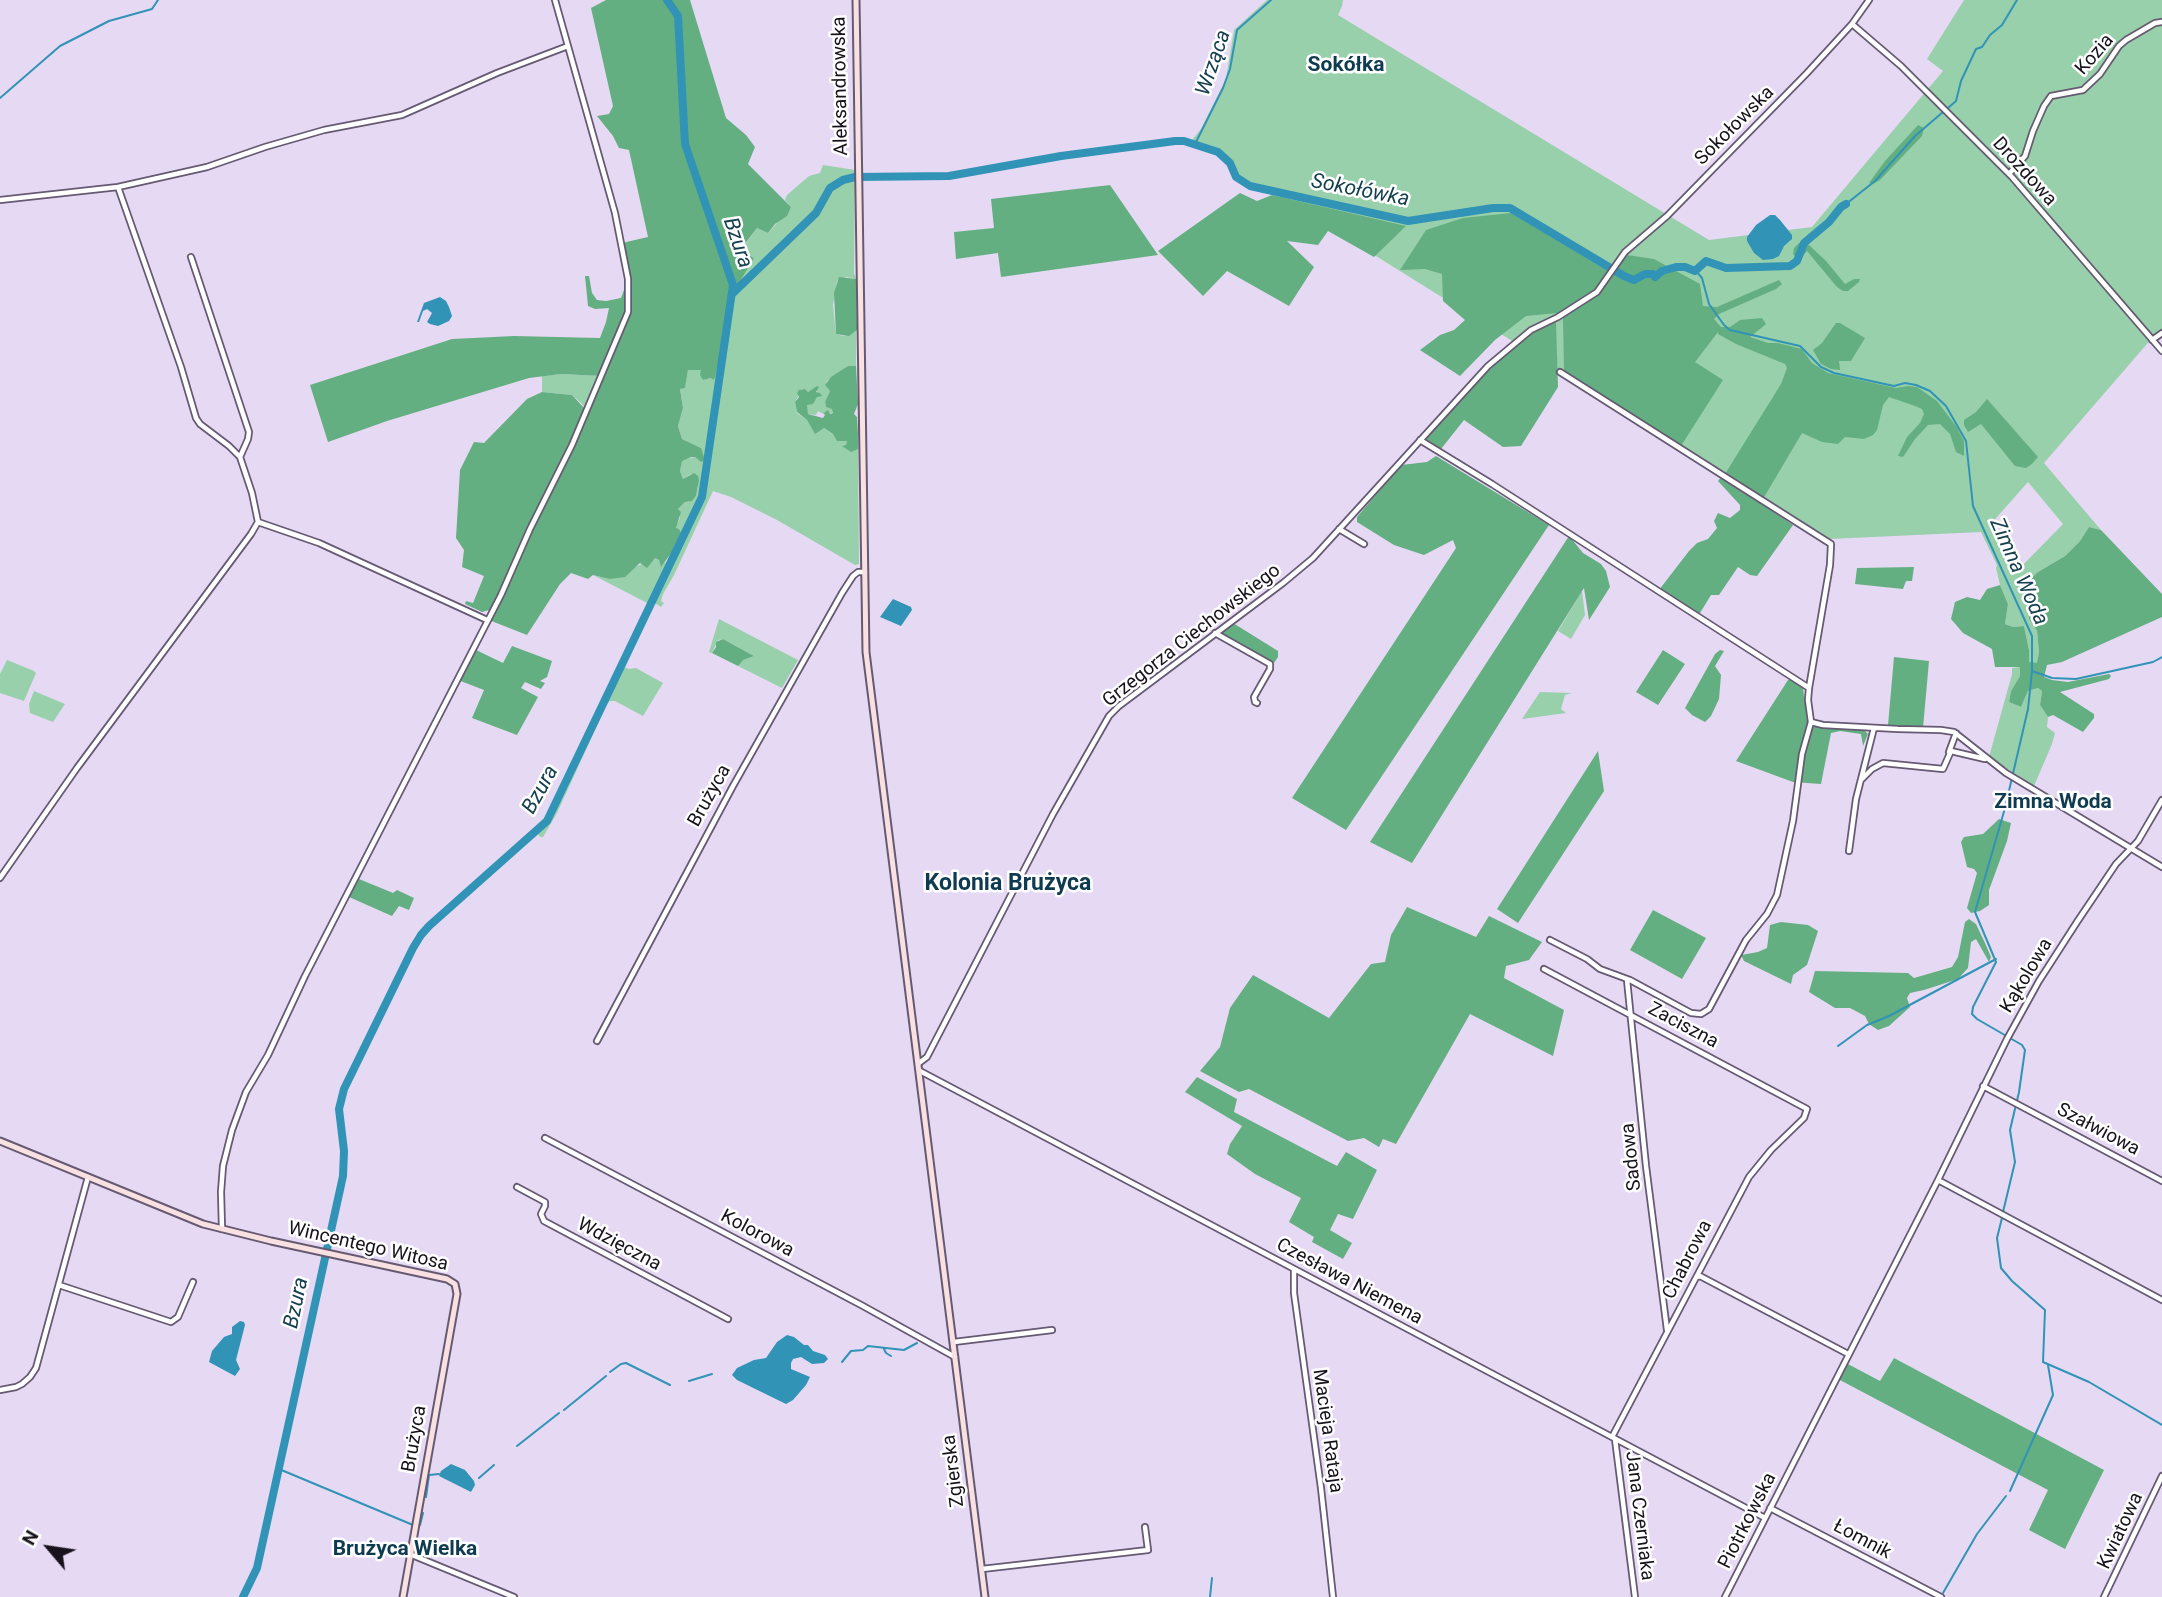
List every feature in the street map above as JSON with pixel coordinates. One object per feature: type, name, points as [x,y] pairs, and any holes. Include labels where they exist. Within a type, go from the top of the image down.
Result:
[{"type":"main road","name":"Aleksandrowska","points":[[856,0],[861,572]]},
{"type":"main road","name":"Zgierska","points":[[861,572],[866,652],[985,1597]]},
{"type":"main road","name":"Wincentego Witosa","points":[[0,1141],[179,1215],[222,1229],[447,1279],[456,1286]]},
{"type":"main road","name":"Brużyca","points":[[403,1597],[457,1294],[456,1286]]},
{"type":"street","points":[[222,1229],[223,1166],[246,1091],[268,1055],[305,976],[501,595],[572,445],[628,312],[628,279],[621,237],[555,0]]},
{"type":"street","name":"Sokołowska","points":[[1420,440],[1488,366],[1531,330],[1558,317],[1597,292],[1625,252],[1667,216],[1852,24],[1869,0]]},
{"type":"street","name":"Kozia","points":[[2009,174],[2025,156],[2040,116],[2051,96],[2083,90],[2100,74],[2119,46],[2155,23],[2162,22]]},
{"type":"street","name":"Drozdowa","points":[[1852,24],[1900,66],[2009,174],[2162,352]]},
{"type":"street","points":[[0,200],[118,187],[206,167],[324,130],[402,115],[497,73],[568,46]]},
{"type":"street","points":[[0,878],[77,768],[258,522],[240,457],[197,421],[118,187]]},
{"type":"street","points":[[191,257],[249,432],[240,457]]},
{"type":"street","points":[[2152,340],[2162,333]]},
{"type":"street","points":[[1550,940],[1587,959],[1600,969],[1696,1015],[1705,1012],[1713,1003],[1741,949],[1767,914],[1777,895],[1793,821],[1802,754],[1811,722],[1808,688],[1830,565],[1831,544],[1560,372]]},
{"type":"street","points":[[1420,440],[1808,688]]},
{"type":"street","name":"Grzegorza Ciechowskiego","points":[[919,1063],[927,1057],[1054,814],[1110,716],[1119,706],[1305,565],[1420,440]]},
{"type":"street","points":[[258,522],[319,543],[487,620]]},
{"type":"street","points":[[1339,529],[1364,544]]},
{"type":"street","name":"Brużyca","points":[[597,1041],[733,786],[842,593],[861,572]]},
{"type":"street","points":[[1215,633],[1270,664],[1254,697],[1258,703]]},
{"type":"street","points":[[1811,722],[1956,733],[2006,773],[2162,867]]},
{"type":"street","points":[[1849,851],[1856,799],[1874,727]]},
{"type":"street","points":[[1862,779],[1883,763],[1944,769],[1956,733]]},
{"type":"street","points":[[1949,753],[1954,751],[1988,760]]},
{"type":"street","name":"Kąkolowa","points":[[1796,1458],[1983,1086],[2039,981],[2116,864],[2140,839],[2162,800]]},
{"type":"street","name":"Zaciszna","points":[[1544,969],[1807,1109]]},
{"type":"street","name":"Sadowa","points":[[1627,980],[1667,1331]]},
{"type":"street","name":"Czesława Niemena","points":[[920,1071],[1765,1518]]},
{"type":"street","name":"Szałwiowa","points":[[1983,1086],[2162,1181]]},
{"type":"street","name":"Chabrowa","points":[[1614,1438],[1749,1177],[1771,1150],[1804,1118],[1807,1109]]},
{"type":"street","name":"Kolorowa","points":[[545,1138],[956,1357]]},
{"type":"street","points":[[0,1390],[19,1386],[34,1371],[88,1177]]},
{"type":"street","points":[[1938,1180],[2162,1300]]},
{"type":"street","name":"Wdzięczna","points":[[517,1187],[545,1202],[541,1213],[544,1220],[728,1319]]},
{"type":"street","name":"Macieja Rataja","points":[[1294,1269],[1294,1293],[1333,1597]]},
{"type":"street","points":[[1696,1277],[1700,1276],[1848,1354]]},
{"type":"street","points":[[59,1285],[171,1322],[178,1317],[193,1282]]},
{"type":"street","points":[[954,1342],[1052,1330]]},
{"type":"street","name":"Jana Czerniaka","points":[[1614,1438],[1635,1597]]},
{"type":"street","name":"Piotrkowska","points":[[1725,1597],[1796,1458]]},
{"type":"street","name":"Kwiatowa","points":[[2104,1597],[2162,1476]]},
{"type":"street","name":"Łomnik","points":[[1770,1508],[1941,1597]]},
{"type":"street","points":[[982,1569],[1147,1550],[1146,1527]]},
{"type":"street","points":[[412,1555],[514,1597]]},
{"type":"green space","points":[[606,0],[690,0],[726,118],[746,135],[755,147],[748,164],[791,207],[787,216],[768,233],[757,228],[744,245],[747,254],[754,258],[732,295],[721,370],[717,369],[714,380],[703,380],[701,370],[688,370],[685,388],[680,389],[683,408],[678,426],[682,439],[701,448],[705,460],[701,462],[691,457],[682,461],[680,471],[683,479],[694,473],[699,480],[696,496],[678,509],[681,512],[676,528],[683,537],[661,567],[659,560],[655,558],[647,568],[640,563],[625,577],[609,579],[593,575],[588,579],[571,573],[560,584],[527,635],[489,620],[493,612],[489,610],[482,612],[465,604],[466,601],[473,603],[484,576],[462,567],[464,550],[456,538],[460,470],[474,442],[484,443],[527,399],[542,392],[572,395],[585,409],[601,376],[561,374],[529,378],[387,421],[328,442],[310,385],[452,339],[514,336],[600,338],[609,308],[595,309],[588,306],[585,276],[589,276],[592,293],[597,300],[621,298],[628,279],[622,243],[648,237],[629,150],[619,148],[597,116],[609,114],[613,106],[591,8]]},
{"type":"green space","points":[[1267,0],[1343,0],[1338,15],[1709,240],[1812,227],[1943,71],[1927,59],[1964,0],[2162,0],[2162,330],[2044,463],[2101,530],[2089,527],[2065,556],[2038,572],[2024,593],[2029,606],[2029,619],[2037,631],[2038,664],[2029,663],[2024,626],[2013,627],[2005,624],[2008,604],[2000,585],[1997,565],[1981,532],[1830,539],[1270,190],[1247,183],[1233,175],[1222,157],[1194,146],[1192,140],[1201,129],[1226,79],[1234,30]],"holes":[[[2028,482],[2063,524],[2016,572],[1990,525]]]},
{"type":"green space","points":[[1918,125],[1924,128],[1922,136],[1880,180],[1869,183],[1885,161]]},
{"type":"green space","points":[[823,165],[855,170],[856,279],[846,277],[837,281],[833,305],[836,334],[844,336],[856,331],[856,366],[848,366],[827,381],[826,385],[830,391],[825,403],[826,407],[832,408],[834,412],[825,415],[818,411],[816,415],[808,414],[806,405],[817,397],[815,388],[808,392],[802,389],[795,402],[797,413],[807,420],[815,433],[824,428],[847,441],[843,446],[858,449],[859,564],[855,565],[731,497],[713,491],[663,594],[661,601],[664,603],[661,607],[653,602],[651,605],[593,575],[609,579],[655,558],[661,566],[683,537],[675,528],[680,518],[678,509],[685,502],[692,501],[698,487],[691,474],[683,479],[680,471],[682,460],[695,457],[699,460],[701,448],[682,439],[678,426],[683,408],[680,389],[685,387],[688,370],[701,370],[703,380],[711,378],[717,369],[721,370],[732,295],[754,258],[747,254],[744,246],[757,228],[768,233],[791,207],[785,200],[787,195],[809,176],[820,173]]},
{"type":"green space","points":[[1110,185],[1158,255],[1001,277],[998,253],[956,259],[954,232],[994,228],[991,199]]},
{"type":"green space","points":[[1240,193],[1257,201],[1272,195],[1406,226],[1374,257],[1328,231],[1318,245],[1287,241],[1314,267],[1289,306],[1227,271],[1203,296],[1158,251]]},
{"type":"green space","points":[[1511,213],[1608,271],[1596,290],[1558,313],[1526,316],[1495,340],[1460,376],[1420,350],[1440,335],[1454,330],[1465,320],[1443,301],[1442,274],[1425,269],[1400,270],[1426,230],[1463,218]]},
{"type":"green space","points":[[1799,243],[1809,245],[1845,284],[1854,279],[1860,279],[1859,282],[1848,291],[1843,291],[1807,251],[1802,257],[1796,258],[1793,254],[1794,248]]},
{"type":"green space","points":[[1627,255],[1654,259],[1700,284],[1703,306],[1717,307],[1779,280],[1782,284],[1776,289],[1719,314],[1714,319],[1721,327],[1730,327],[1740,320],[1762,318],[1766,324],[1750,337],[1802,349],[1812,363],[1828,373],[1896,388],[1917,387],[1937,401],[1956,426],[1964,441],[1964,456],[1956,452],[1950,434],[1940,424],[1928,425],[1903,457],[1898,456],[1907,437],[1920,423],[1924,414],[1922,409],[1889,397],[1883,405],[1877,430],[1864,439],[1845,437],[1838,444],[1822,442],[1802,433],[1763,499],[1725,474],[1781,384],[1787,368],[1785,364],[1736,344],[1718,332],[1695,362],[1723,380],[1681,446],[1564,371],[1563,317],[1600,293]]},
{"type":"green space","points":[[839,277],[856,279],[857,330],[849,336],[836,334],[834,293]]},
{"type":"green space","points":[[1556,322],[1558,387],[1521,446],[1503,447],[1464,420],[1441,449],[1424,440],[1502,355],[1532,332]]},
{"type":"green space","points":[[1836,323],[1865,338],[1851,361],[1839,361],[1840,370],[1821,364],[1813,350],[1822,343]]},
{"type":"green space","points":[[848,366],[856,366],[858,404],[854,414],[857,417],[858,449],[851,452],[842,446],[846,445],[847,441],[837,441],[833,434],[824,428],[815,434],[807,420],[797,412],[795,402],[799,397],[799,390],[805,389],[808,392],[817,386],[819,387],[816,392],[822,396],[817,397],[813,404],[807,405],[808,414],[823,418],[828,410],[830,414],[833,413],[832,409],[826,407],[825,402],[830,391],[825,385],[831,377]]},
{"type":"green space","points":[[542,376],[601,376],[586,410],[572,395],[542,392]]},
{"type":"green space","points":[[1987,399],[2038,457],[2026,468],[2015,466],[1981,424],[1968,432],[1964,425],[1964,420],[1976,412]]},
{"type":"green space","points":[[1436,456],[1549,525],[1346,830],[1292,798],[1456,548],[1453,540],[1424,555],[1394,545],[1357,522],[1357,517],[1401,465],[1427,462]]},
{"type":"green space","points":[[1721,477],[1793,525],[1757,576],[1738,567],[1719,595],[1711,595],[1700,613],[1694,613],[1659,590],[1689,551],[1697,543],[1708,539],[1717,528],[1714,521],[1718,513],[1730,518],[1740,510],[1740,505],[1718,481]]},
{"type":"green space","points":[[2089,527],[2101,530],[2162,594],[2162,617],[2062,662],[2047,665],[2044,677],[2052,680],[2068,682],[2109,674],[2111,676],[2109,679],[2060,692],[2094,714],[2083,732],[2053,715],[2048,717],[2040,705],[2042,691],[2038,688],[2028,691],[2021,707],[2009,702],[2011,691],[2020,676],[2020,667],[1995,667],[1992,649],[1963,633],[1951,619],[1955,602],[1967,597],[1980,600],[1987,589],[2000,585],[2008,604],[2005,624],[2013,627],[2024,626],[2029,662],[2037,663],[2037,631],[2029,619],[2029,606],[2023,593],[2024,585],[2038,572],[2065,556]]},
{"type":"green space","points":[[1569,536],[1583,553],[1601,564],[1606,571],[1610,587],[1589,620],[1584,588],[1412,863],[1370,842]]},
{"type":"green space","points":[[1914,567],[1912,581],[1906,581],[1903,589],[1855,584],[1857,568]]},
{"type":"green space","points":[[1582,591],[1585,615],[1571,639],[1558,631]]},
{"type":"green space","points":[[719,619],[798,660],[782,688],[738,666],[742,660],[754,656],[723,639],[718,640],[712,653],[709,652]]},
{"type":"green space","points":[[1233,623],[1278,651],[1274,663],[1221,633]]},
{"type":"green space","points":[[723,639],[754,656],[743,660],[738,666],[712,653],[716,642]]},
{"type":"green space","points":[[512,646],[552,661],[547,677],[540,681],[545,683],[541,689],[525,682],[521,688],[538,697],[517,735],[472,718],[484,690],[458,680],[474,649],[503,663]]},
{"type":"green space","points":[[1663,650],[1685,664],[1658,705],[1636,692]]},
{"type":"green space","points":[[1720,650],[1724,651],[1715,666],[1721,675],[1719,699],[1705,722],[1685,708],[1715,654]]},
{"type":"green space","points":[[1894,657],[1929,661],[1923,728],[1888,725]]},
{"type":"green space","points":[[7,660],[36,673],[24,701],[0,693],[0,674]]},
{"type":"green space","points":[[622,666],[636,668],[663,683],[643,716],[615,701],[607,704],[557,813],[543,837],[540,837],[537,832],[552,813]]},
{"type":"green space","points":[[2020,667],[2020,676],[2011,691],[2009,702],[2021,707],[2028,691],[2038,688],[2042,691],[2040,705],[2048,717],[2047,727],[2055,733],[2034,786],[1989,757],[2012,668]]},
{"type":"green space","points":[[1791,679],[1803,688],[1807,719],[1812,726],[1864,730],[1868,734],[1863,746],[1861,734],[1840,731],[1831,733],[1821,784],[1793,782],[1736,761]]},
{"type":"green space","points":[[34,691],[65,704],[53,722],[30,713],[29,704]]},
{"type":"green space","points":[[1540,692],[1572,693],[1565,695],[1561,709],[1566,713],[1522,719]]},
{"type":"green space","points":[[1598,751],[1604,791],[1518,923],[1497,909]]},
{"type":"green space","points":[[1999,819],[2011,823],[1989,890],[1989,905],[1971,913],[1967,908],[1977,873],[1967,867],[1961,842],[1964,837],[1983,834]]},
{"type":"green space","points":[[359,879],[393,893],[397,890],[414,898],[409,910],[399,906],[392,916],[349,897]]},
{"type":"green space","points":[[1407,907],[1476,937],[1489,916],[1542,942],[1529,960],[1506,966],[1504,978],[1564,1010],[1553,1056],[1470,1014],[1396,1144],[1383,1139],[1379,1147],[1364,1138],[1348,1141],[1249,1089],[1239,1092],[1200,1071],[1220,1047],[1230,1008],[1253,975],[1329,1018],[1371,964],[1385,962],[1391,935]]},
{"type":"green space","points":[[1653,910],[1706,938],[1682,979],[1630,950]]},
{"type":"green space","points":[[1969,919],[1976,924],[1985,943],[1991,957],[1989,962],[1976,939],[1971,942],[1968,968],[1958,979],[1910,993],[1907,998],[1910,1007],[1889,1026],[1878,1030],[1869,1024],[1865,1016],[1850,1008],[1835,1008],[1809,992],[1815,971],[1908,973],[1914,978],[1952,967],[1958,957],[1965,922]]},
{"type":"green space","points":[[1781,922],[1808,925],[1818,931],[1807,965],[1793,975],[1791,984],[1744,961],[1741,955],[1767,948],[1770,925]]},
{"type":"green space","points":[[1197,1077],[1237,1099],[1234,1112],[1337,1166],[1346,1152],[1377,1170],[1353,1219],[1338,1214],[1330,1230],[1352,1243],[1343,1259],[1312,1242],[1314,1237],[1289,1222],[1301,1198],[1255,1174],[1227,1154],[1242,1126],[1185,1092]]},
{"type":"green space","points":[[1894,1358],[2104,1470],[2065,1549],[2029,1530],[2048,1490],[1838,1379],[1846,1363],[1880,1381]]},
{"type":"water","points":[[1770,215],[1775,215],[1780,220],[1792,235],[1792,239],[1784,246],[1779,256],[1763,260],[1754,253],[1747,237],[1756,225]]},
{"type":"water","points":[[440,297],[449,307],[452,316],[449,321],[438,326],[430,324],[427,322],[432,313],[427,309],[417,322],[424,303]]},
{"type":"water","points":[[893,599],[912,610],[901,626],[880,617]]},
{"type":"water","points":[[240,1321],[245,1325],[236,1360],[240,1369],[235,1376],[209,1362],[212,1351],[224,1337],[232,1334],[232,1327]]},
{"type":"water","points":[[787,1335],[828,1359],[824,1363],[812,1364],[801,1357],[793,1359],[791,1369],[810,1377],[793,1400],[786,1404],[732,1375],[737,1368],[766,1358],[777,1342]]},
{"type":"water","points":[[451,1464],[465,1470],[474,1481],[471,1492],[439,1476],[441,1471]]},
{"type":"waterway","points":[[0,98],[60,46],[109,21],[152,9],[158,0]]},
{"type":"waterway","name":"Bzura","points":[[243,1597],[257,1568],[343,1176],[344,1151],[339,1109],[344,1089],[421,935],[547,821],[702,497],[733,285],[685,144],[678,16],[667,0]]},
{"type":"waterway","name":"Wrząca","points":[[1195,144],[1223,88],[1230,69],[1237,30],[1271,0]]},
{"type":"waterway","name":"Sokołówka","points":[[1948,108],[1956,101],[1961,81],[1976,49],[1982,47],[1990,35],[2002,25],[2017,0]]},
{"type":"waterway","name":"Sokołówka","points":[[1846,204],[1875,181],[1915,136],[1943,112]]},
{"type":"waterway","name":"Sokołówka","points":[[733,293],[816,213],[830,188],[843,180],[855,177],[949,176],[1061,156],[1175,141],[1184,141],[1218,152],[1230,163],[1236,177],[1250,186],[1408,221],[1493,208],[1510,208],[1634,280],[1645,274],[1653,274],[1655,277],[1662,271],[1676,267],[1695,271],[1706,261],[1726,268],[1790,266],[1797,261],[1804,243],[1846,204]]},
{"type":"waterway","name":"Zimna Woda","points":[[1696,271],[1702,278],[1709,304],[1730,330],[1800,346],[1821,367],[1834,373],[1894,386],[1905,383],[1916,385],[1930,391],[1946,406],[1966,441],[1973,506],[2032,636],[2028,709],[2005,808],[1975,912],[1996,962],[1972,1014],[2022,1045],[2025,1050],[2010,1130],[2015,1162],[2003,1212]]},
{"type":"waterway","points":[[2032,671],[2052,678],[2076,679],[2153,662],[2162,657]]},
{"type":"waterway","points":[[1838,1046],[1867,1025],[1996,959]]},
{"type":"waterway","name":"Zimna Woda","points":[[2002,1218],[1997,1238],[2001,1268],[2045,1310],[2043,1362],[2089,1382],[2162,1425]]},
{"type":"waterway","points":[[842,1362],[851,1351],[863,1350],[868,1346],[904,1350],[917,1343]]},
{"type":"waterway","points":[[884,1349],[891,1356]]},
{"type":"waterway","points":[[610,1372],[626,1363],[670,1385]]},
{"type":"waterway","points":[[2010,1491],[2053,1395],[2048,1365]]},
{"type":"waterway","points":[[689,1381],[712,1374]]},
{"type":"waterway","points":[[564,1410],[606,1376]]},
{"type":"waterway","points":[[517,1446],[559,1413]]},
{"type":"waterway","points":[[479,1478],[494,1465]]},
{"type":"waterway","points":[[279,1469],[413,1525]]},
{"type":"waterway","points":[[426,1497],[429,1475],[439,1474]]},
{"type":"waterway","points":[[1943,1593],[1977,1534],[2006,1496]]},
{"type":"waterway","points":[[420,1525],[423,1513]]},
{"type":"waterway","points":[[1210,1597],[1212,1578]]},
{"type":"district","name":"Sokółka","points":[[1346,66]]},
{"type":"district","name":"Zimna Woda","points":[[2053,803]]},
{"type":"district","name":"Kolonia Brużyca","points":[[1008,884]]},
{"type":"district","name":"Brużyca Wielka","points":[[405,1550]]}]
